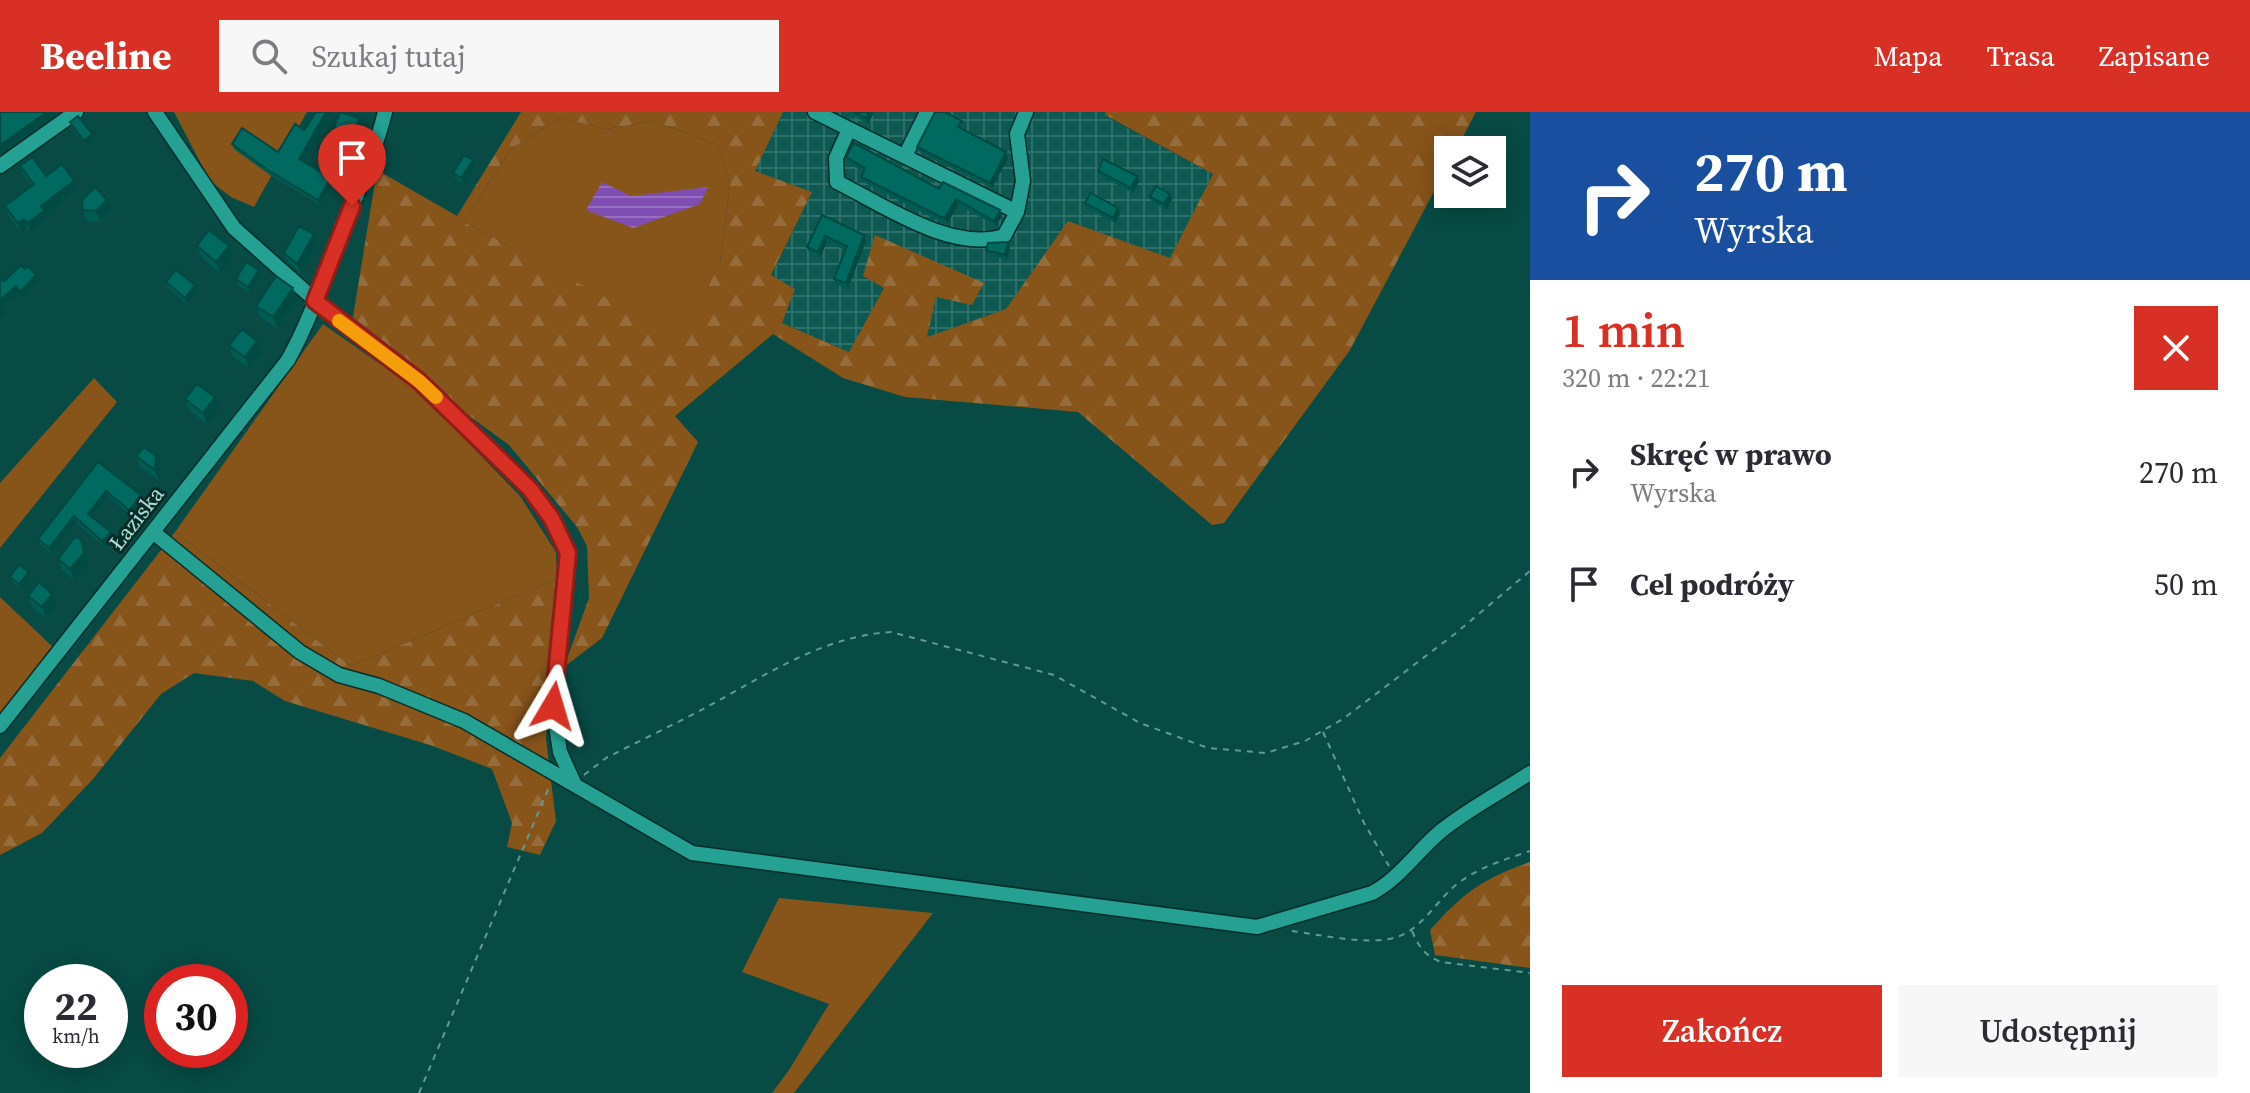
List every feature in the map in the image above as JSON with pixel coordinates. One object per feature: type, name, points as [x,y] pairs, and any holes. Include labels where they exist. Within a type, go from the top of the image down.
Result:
[{"type":"street","points":[[0,166],[76,112]]},
{"type":"street","points":[[155,112],[234,228],[315,301],[419,381],[530,489],[552,519],[568,553],[553,706],[560,752],[574,783]]},
{"type":"street","name":"Łaziska","points":[[0,726],[270,384],[302,334],[368,166],[385,112]]},
{"type":"street","points":[[815,112],[1017,212]]},
{"type":"street","points":[[905,156],[927,112]]},
{"type":"street","points":[[849,129],[836,158],[837,182],[944,235],[990,240],[1004,236],[1017,212],[1023,181],[1017,134],[1026,112]]},
{"type":"street","points":[[153,532],[318,664],[339,675],[379,686],[464,721],[692,853],[1257,927],[1372,893],[1389,884],[1443,829],[1530,773]]},
{"type":"path","points":[[574,783],[606,758],[770,671],[825,646],[863,634],[891,632],[1054,675],[1140,723],[1208,748],[1266,753],[1305,741],[1343,719],[1456,633],[1530,571]]},
{"type":"path","points":[[1322,731],[1364,823],[1384,860],[1397,876]]},
{"type":"path","points":[[419,1093],[556,773]]},
{"type":"path","points":[[1286,930],[1377,939],[1397,937],[1411,930],[1456,885],[1488,865],[1530,851]]},
{"type":"path","points":[[1411,930],[1427,957],[1441,962],[1530,973]]},
{"type":"shaded area","points":[[783,112],[1106,112],[1105,116],[1213,174],[1170,259],[1069,221],[1006,309],[927,337],[936,296],[984,283],[884,287],[850,352],[782,323],[771,276],[812,192],[755,171]]},
{"type":"shaded area","points":[[602,182],[631,196],[708,187],[700,204],[633,228],[586,210]]},
{"type":"green space","points":[[174,112],[307,112],[254,207],[231,197],[210,181]]},
{"type":"green space","points":[[521,112],[783,112],[755,171],[812,192],[771,275],[795,289],[782,323],[849,352],[884,288],[863,276],[875,235],[984,283],[972,305],[936,297],[927,337],[1006,309],[1068,221],[1170,258],[1213,174],[1105,115],[1106,112],[1476,112],[1463,136],[1434,136],[1434,191],[1350,350],[1224,523],[1212,525],[1078,412],[905,397],[843,378],[773,334],[675,416],[698,442],[602,638],[564,667],[589,598],[587,546],[577,527],[509,445],[351,329],[377,170],[457,216]],"holes":[[[560,118],[606,129],[654,121],[718,145],[730,185],[720,262],[683,339],[464,222],[511,149]]]},
{"type":"green space","points":[[560,118],[606,129],[654,121],[718,145],[730,185],[720,262],[683,340],[464,222],[511,149]]},
{"type":"green space","points":[[323,324],[417,390],[520,496],[556,552],[557,579],[351,666],[175,532]]},
{"type":"green space","points":[[94,378],[117,402],[0,548],[0,483]]},
{"type":"green space","points":[[175,532],[351,666],[557,579],[546,739],[556,821],[540,855],[507,847],[512,823],[492,769],[433,746],[285,701],[253,681],[194,673],[161,694],[93,779],[42,833],[0,855],[0,758]]},
{"type":"green space","points":[[0,597],[53,647],[0,716]]},
{"type":"green space","points":[[1530,862],[1530,968],[1435,955],[1430,930],[1453,906],[1486,881]]},
{"type":"green space","points":[[779,898],[933,913],[794,1093],[772,1093],[829,1004],[742,972]]},
{"type":"building","points":[[0,112],[47,112],[0,145]]},
{"type":"building","points":[[316,112],[326,112],[299,159],[331,178],[318,200],[232,144],[242,128],[278,152],[295,124],[304,130]]},
{"type":"building","points":[[340,112],[359,118],[353,135],[334,128]]},
{"type":"building","points":[[854,112],[869,112],[866,118]]},
{"type":"building","points":[[935,112],[945,112],[962,121],[958,127],[1006,152],[990,183],[917,147]]},
{"type":"building","points":[[78,116],[92,134],[84,141],[70,122]]},
{"type":"building","points":[[854,143],[939,189],[943,182],[1000,210],[994,221],[956,199],[945,218],[941,217],[861,177],[865,168],[846,157]]},
{"type":"building","points":[[464,155],[473,160],[461,178],[453,173]]},
{"type":"building","points":[[32,157],[46,176],[62,164],[74,181],[41,206],[44,211],[27,223],[24,219],[18,223],[5,206],[34,184],[20,166]]},
{"type":"building","points":[[1103,159],[1137,176],[1131,188],[1098,171]]},
{"type":"building","points":[[1156,186],[1170,194],[1164,204],[1150,197]]},
{"type":"building","points":[[95,187],[107,200],[96,211],[83,210],[82,200]]},
{"type":"building","points":[[1091,193],[1118,208],[1113,218],[1085,203]]},
{"type":"building","points":[[822,215],[864,235],[846,283],[834,279],[847,246],[825,236],[818,252],[807,247]]},
{"type":"building","points":[[299,226],[314,234],[297,264],[284,253]]},
{"type":"building","points":[[209,230],[229,246],[216,262],[197,246]]},
{"type":"building","points":[[1008,242],[1005,255],[986,250],[988,243]]},
{"type":"building","points":[[246,262],[259,270],[248,287],[236,279]]},
{"type":"building","points":[[21,265],[25,269],[28,266],[36,275],[20,292],[16,286],[0,300],[0,281],[4,281]]},
{"type":"building","points":[[176,270],[195,285],[185,298],[166,282]]},
{"type":"building","points":[[276,276],[293,288],[273,317],[256,306]]},
{"type":"building","points":[[242,329],[257,341],[245,357],[229,346]]},
{"type":"building","points":[[197,384],[215,397],[203,413],[185,399]]},
{"type":"building","points":[[144,447],[156,456],[155,470],[136,456]]},
{"type":"building","points":[[98,462],[141,495],[129,510],[106,491],[88,514],[111,532],[102,541],[74,516],[49,548],[38,539]]},
{"type":"building","points":[[75,537],[81,539],[84,553],[70,569],[58,559]]},
{"type":"building","points":[[19,565],[29,572],[19,584],[10,577]]},
{"type":"building","points":[[39,582],[52,594],[42,607],[28,596]]},
{"type":"slow traffic","points":[[339,321],[436,397]]},
{"type":"route","points":[[352,206],[315,301],[419,381],[530,489],[552,519],[568,553],[553,706]]}]
